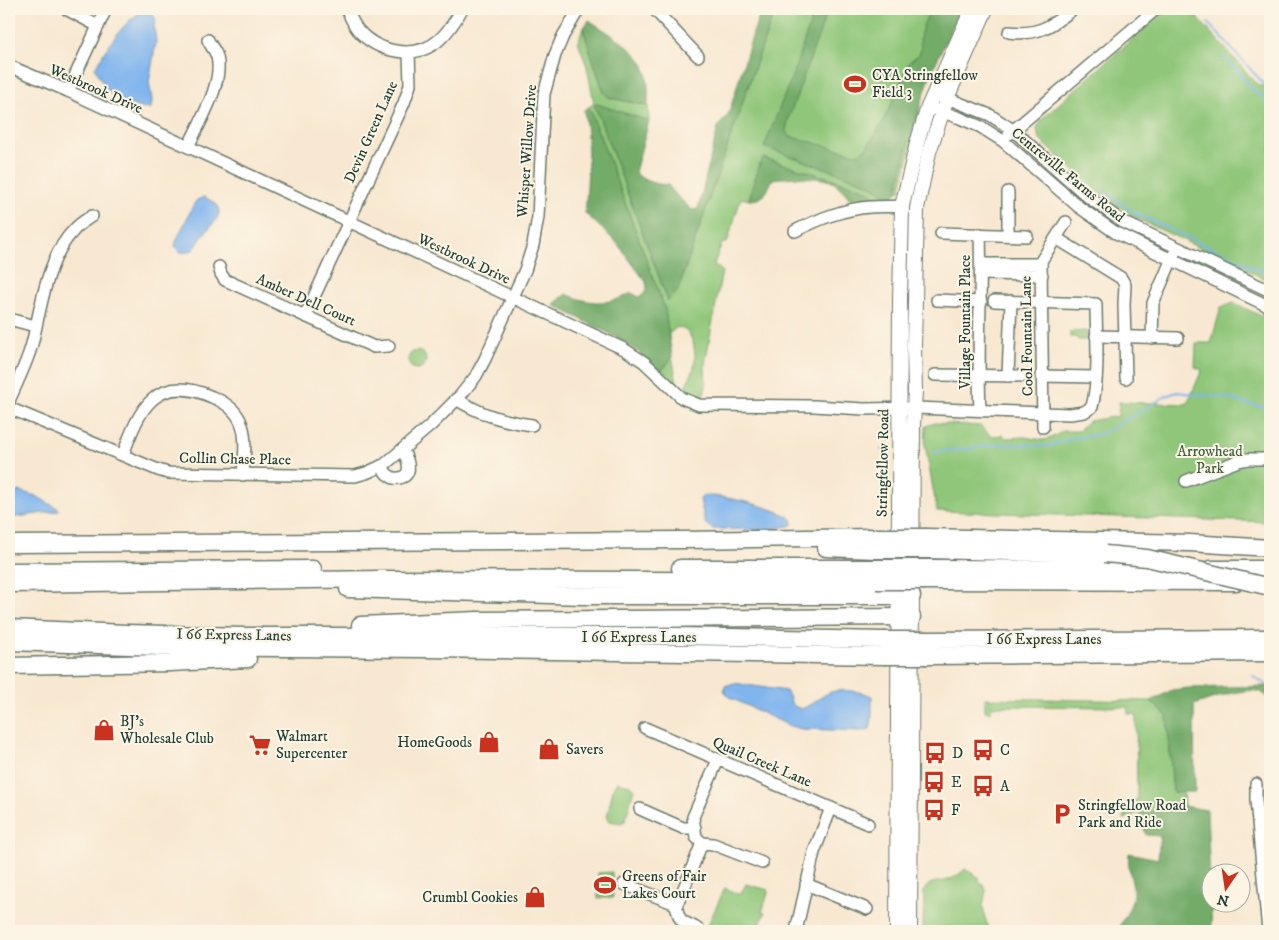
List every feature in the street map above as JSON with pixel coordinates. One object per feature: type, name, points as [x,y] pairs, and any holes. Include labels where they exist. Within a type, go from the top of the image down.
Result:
[{"type":"highway","points":[[9,544],[683,540],[926,544],[1190,543],[1270,548]]},
{"type":"highway","points":[[926,544],[1147,558],[1270,587]]},
{"type":"highway","points":[[925,575],[1270,569]]},
{"type":"highway","points":[[9,571],[876,574],[1270,582]]},
{"type":"highway","points":[[9,584],[385,578],[876,574]]},
{"type":"highway","points":[[254,581],[297,588],[510,595],[905,596]]},
{"type":"highway","points":[[126,634],[173,628],[359,625],[477,620],[905,617]]},
{"type":"highway","name":"I 66 Express Lanes","points":[[9,628],[126,634],[244,636],[675,636],[884,640],[1270,638]]},
{"type":"highway","points":[[9,642],[160,647],[884,656],[1270,654]]},
{"type":"highway","points":[[9,666],[363,658],[427,649]]},
{"type":"main road","name":"Stringfellow Road","points":[[905,596],[915,408],[917,208],[929,152],[942,113],[941,96],[972,9]]},
{"type":"main road","name":"Stringfellow Road","points":[[910,931],[900,408],[902,206],[917,143],[928,108],[941,96],[986,9]]},
{"type":"main road","name":"Stringfellow Road","points":[[897,931],[905,617]]},
{"type":"street","points":[[66,9],[98,26]]},
{"type":"street","points":[[68,91],[106,9]]},
{"type":"street","points":[[347,9],[357,28],[377,46],[395,51],[409,52],[437,42],[448,30],[462,9]]},
{"type":"street","name":"Whisper Willow Drive","points":[[512,297],[525,270],[536,230],[540,190],[542,112],[548,77],[563,36],[579,9]]},
{"type":"street","points":[[654,9],[698,56]]},
{"type":"street","points":[[1010,32],[1023,34],[1038,32],[1073,9]]},
{"type":"street","points":[[1003,141],[1013,130],[1156,9]]},
{"type":"street","points":[[188,147],[209,102],[217,75],[218,62],[216,53],[208,40]]},
{"type":"street","name":"Devin Green Lane","points":[[305,316],[404,103],[410,86],[409,52]]},
{"type":"street","name":"Westbrook Drive","points":[[9,66],[68,91],[635,355],[682,398],[699,405],[915,408],[1024,413],[1084,412],[1092,407],[1096,377]]},
{"type":"street","name":"Centreville Farms Road","points":[[941,96],[990,115],[1013,130],[1094,201],[1123,222],[1270,291]]},
{"type":"street","name":"Centreville Farms Road","points":[[928,108],[982,127],[1003,141],[1079,206],[1116,233],[1270,307]]},
{"type":"street","points":[[1008,192],[1008,234]]},
{"type":"street","points":[[795,231],[820,219],[846,211],[871,206],[902,206]]},
{"type":"street","points":[[9,401],[32,345],[43,291],[54,263],[74,229],[92,216]]},
{"type":"street","name":"Cool Fountain Lane","points":[[1043,427],[1041,261],[1066,222]]},
{"type":"street","name":"Village Fountain Place","points":[[941,233],[1027,236]]},
{"type":"street","name":"Village Fountain Place","points":[[980,234],[981,302],[978,376],[980,410]]},
{"type":"street","points":[[1056,238],[1121,278],[1125,285],[1126,378]]},
{"type":"street","points":[[1152,338],[1154,303],[1177,248]]},
{"type":"street","name":"Amber Dell Court","points":[[219,267],[225,280],[374,347],[389,346]]},
{"type":"street","points":[[981,269],[1041,270]]},
{"type":"street","name":"Collin Chase Place","points":[[9,408],[168,473],[355,476],[381,466],[402,450],[431,425],[456,399],[476,376],[512,297]]},
{"type":"street","points":[[937,300],[981,302]]},
{"type":"street","points":[[994,301],[1096,304],[1096,377],[1041,376]]},
{"type":"street","points":[[1008,376],[1011,301]]},
{"type":"street","points":[[9,319],[35,326]]},
{"type":"street","points":[[1096,336],[1178,338]]},
{"type":"street","points":[[935,375],[1026,376]]},
{"type":"street","points":[[123,455],[140,412],[149,403],[159,394],[172,388],[195,390],[223,401],[232,408],[242,423],[244,435],[243,475]]},
{"type":"street","points":[[456,399],[487,416],[532,426]]},
{"type":"street","points":[[381,466],[393,478],[403,477],[409,468],[408,460],[402,450]]},
{"type":"street","points":[[1186,482],[1238,461],[1270,459]]},
{"type":"street","name":"Quail Creek Lane","points":[[645,728],[868,824]]},
{"type":"street","points":[[718,760],[693,817],[696,837],[702,843],[713,844],[762,863]]},
{"type":"street","points":[[1256,784],[1256,800],[1269,917],[1268,931]]},
{"type":"street","points":[[796,931],[814,852],[831,808]]},
{"type":"street","points":[[640,809],[683,828],[695,828]]},
{"type":"street","points":[[700,931],[681,921],[676,904],[702,843]]},
{"type":"street","points":[[624,884],[676,904]]},
{"type":"street","points":[[806,884],[867,909]]},
{"type":"green space","points":[[762,9],[775,9],[677,292],[668,301],[594,103],[649,121],[635,172],[646,180],[668,185],[692,210],[698,209],[718,127],[729,113]]},
{"type":"green space","points":[[775,9],[959,9],[915,89],[920,113],[900,191],[863,174],[765,147],[867,183],[891,199],[884,201],[858,187],[764,158],[753,183],[749,200],[741,198],[727,243],[722,243],[714,264],[722,271],[705,364],[706,387],[701,402],[685,393],[695,364],[695,351],[692,339],[685,330],[679,327],[668,335],[665,309],[589,107],[594,103],[587,67],[578,41],[583,29],[604,93],[610,98],[648,106],[649,121],[594,104],[668,301],[677,292]]},
{"type":"green space","points":[[815,9],[828,9],[789,117],[786,131],[789,136],[857,154],[864,150],[879,129],[908,64],[920,52],[921,31],[931,9],[961,9],[931,73],[908,145],[897,192],[891,199],[867,183],[764,147],[793,74]]},
{"type":"green space","points":[[1166,9],[1186,9],[1195,15],[1258,85],[1270,89],[1270,281],[1136,218],[1099,193],[1039,139],[1037,128],[1042,119]]},
{"type":"green space","points":[[589,20],[620,40],[640,59],[647,75],[648,106],[610,98],[604,93],[583,29]]},
{"type":"green space","points":[[589,107],[665,309],[672,356],[666,366],[660,371],[637,351],[614,336],[553,305],[566,294],[591,302],[607,302],[631,293],[639,297],[647,289],[646,282],[617,243],[585,213],[588,162],[584,110]]},
{"type":"green space","points":[[764,158],[858,187],[884,201],[854,204],[832,182],[803,178],[773,179],[762,197],[749,200],[761,160]]},
{"type":"green space","name":"Arrowhead Park","points":[[1234,303],[1270,320],[1270,522],[937,511],[925,445],[926,426],[935,423],[980,426],[991,436],[1003,435],[1006,438],[1024,437],[1043,440],[1063,431],[1078,431],[1089,421],[1118,416],[1119,402],[1187,404],[1202,370],[1195,367],[1196,343],[1211,343],[1221,307]]},
{"type":"green space","points":[[1087,331],[1086,340],[1070,337],[1070,332]]},
{"type":"green space","points":[[417,351],[423,354],[426,360],[423,366],[417,369],[411,366],[408,360],[411,354]]},
{"type":"green space","points":[[672,356],[677,386],[660,371],[666,366]]},
{"type":"green space","points":[[1270,686],[1270,700],[1261,692],[1247,691],[1228,694],[1194,705],[1195,792],[1173,792],[1167,716],[1151,701],[1172,690]]},
{"type":"green space","points":[[985,698],[1151,701],[1167,716],[1173,792],[1183,792],[1184,806],[1139,813],[1124,819],[1126,802],[1137,800],[1136,714],[1128,714],[1128,707],[992,706],[991,712],[985,711]]},
{"type":"green space","points":[[618,782],[630,785],[634,789],[625,821],[621,823],[609,821],[607,816],[614,785]]},
{"type":"green space","points":[[1184,806],[1207,810],[1209,862],[1202,862],[1202,912],[1211,912],[1212,931],[1116,931],[1128,911],[1133,894],[1129,853],[1158,859],[1160,836],[1146,835],[1139,813]]},
{"type":"green space","points":[[965,869],[980,878],[978,881],[985,887],[983,906],[990,931],[923,931],[924,891],[926,887],[931,883],[948,880]]},
{"type":"green space","name":"Greens of Fair Lakes Court","points":[[612,872],[613,898],[598,898],[598,873]]},
{"type":"green space","points":[[746,884],[769,890],[762,912],[765,913],[757,931],[710,931],[707,927],[725,888],[740,895]]},
{"type":"water","points":[[146,9],[152,11],[156,21],[154,26],[156,42],[149,82],[152,100],[151,108],[147,109],[123,102],[113,96],[95,68],[110,43],[123,27]]},
{"type":"water","points":[[204,197],[217,206],[219,214],[217,219],[193,250],[179,252],[175,246],[177,239],[194,204],[197,200]]},
{"type":"water","points":[[19,491],[36,496],[59,509],[58,511],[9,518],[11,492]]},
{"type":"water","points":[[704,495],[762,506],[784,514],[792,519],[793,524],[764,530],[712,529],[705,523],[700,499]]},
{"type":"water","points":[[734,683],[786,691],[792,704],[802,709],[835,691],[867,694],[872,696],[870,729],[863,731],[802,729],[790,726],[731,698],[724,691],[725,686]]},
{"type":"waterway","points":[[1208,23],[1265,85],[1270,88]]},
{"type":"waterway","points":[[1224,56],[1253,90],[1270,103]]},
{"type":"waterway","points":[[1104,191],[1137,214],[1170,229]]},
{"type":"waterway","points":[[1174,231],[1270,275]]},
{"type":"waterway","points":[[934,452],[996,444],[1048,446],[1075,438],[1102,434],[1166,396],[1177,392],[1229,398],[1246,404],[1270,407]]},
{"type":"waterway","points":[[881,450],[887,449]]},
{"type":"waterway","points":[[1253,676],[1270,687]]},
{"type":"place","name":"CYA Stringfellow Field 3","points":[[855,84]]},
{"type":"place","name":"BJ's Wholesale Club","points":[[104,730]]},
{"type":"place","name":"HomeGoods","points":[[489,742]]},
{"type":"place","name":"Walmart Supercenter","points":[[260,745]]},
{"type":"place","name":"Savers","points":[[549,749]]},
{"type":"place","name":"C","points":[[983,750]]},
{"type":"place","name":"D","points":[[935,753]]},
{"type":"place","name":"E","points":[[934,782]]},
{"type":"place","name":"A","points":[[983,786]]},
{"type":"place","name":"F","points":[[934,810]]},
{"type":"place","name":"Stringfellow Road Park and Ride","points":[[1062,814]]},
{"type":"place","name":"Greens of Fair Lakes Court","points":[[605,885]]},
{"type":"place","name":"Crumbl Cookies","points":[[535,897]]}]
